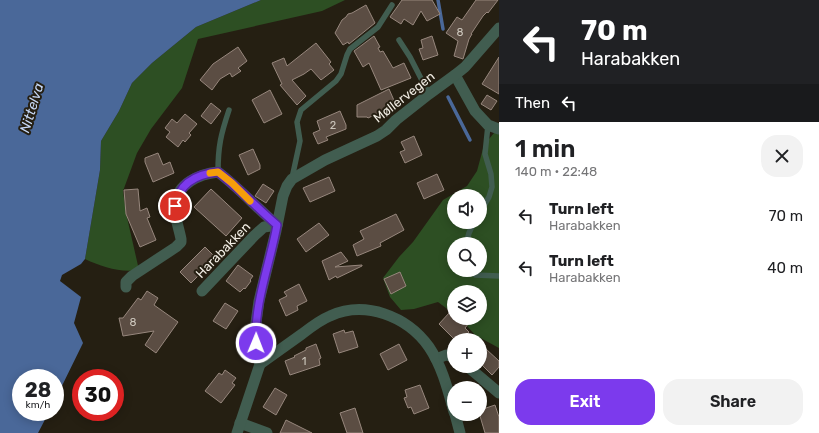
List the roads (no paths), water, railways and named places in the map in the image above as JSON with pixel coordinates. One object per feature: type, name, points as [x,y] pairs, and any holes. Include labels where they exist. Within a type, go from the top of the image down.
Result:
[{"type":"street","name":"Møllervegen","points":[[292,179],[325,160],[386,130],[428,94],[455,76],[499,28]]},
{"type":"street","name":"Møllervegen","points":[[455,76],[475,111],[488,125],[499,129]]},
{"type":"street","points":[[126,287],[126,282],[132,276],[176,247],[180,242],[175,206],[183,187],[193,178],[206,173],[218,172]]},
{"type":"street","name":"Harabakken","points":[[218,172],[277,225]]},
{"type":"street","points":[[267,433],[238,428],[260,364],[255,330],[259,301],[283,196],[292,179]]},
{"type":"street","name":"Harabakken","points":[[202,291],[264,227],[277,225]]},
{"type":"street","points":[[260,364],[322,320],[341,312],[363,309],[384,313],[409,326],[428,346],[436,358],[447,386]]},
{"type":"street","points":[[436,358],[447,355]]},
{"type":"street","points":[[475,373],[499,393]]},
{"type":"street","points":[[456,421],[460,433]]},
{"type":"lane","points":[[292,179],[300,141],[297,122],[302,110],[336,81],[341,74],[350,49],[378,27],[392,5]]},
{"type":"lane","points":[[400,40],[428,94]]},
{"type":"lane","points":[[218,172],[220,136],[229,110]]},
{"type":"lane","points":[[487,200],[492,184],[491,174],[485,154],[488,125]]},
{"type":"lane","points":[[487,275],[499,276]]},
{"type":"water","name":"Nittelva","points":[[0,0],[261,0],[196,27],[152,63],[132,83],[119,111],[101,141],[100,170],[85,259],[81,264],[62,275],[60,281],[81,297],[74,323],[83,343],[64,382],[64,369],[12,369],[12,421],[44,421],[38,433],[0,433]]},
{"type":"waterway","points":[[438,0],[443,29]]},
{"type":"waterway","points":[[448,97],[470,140]]}]
